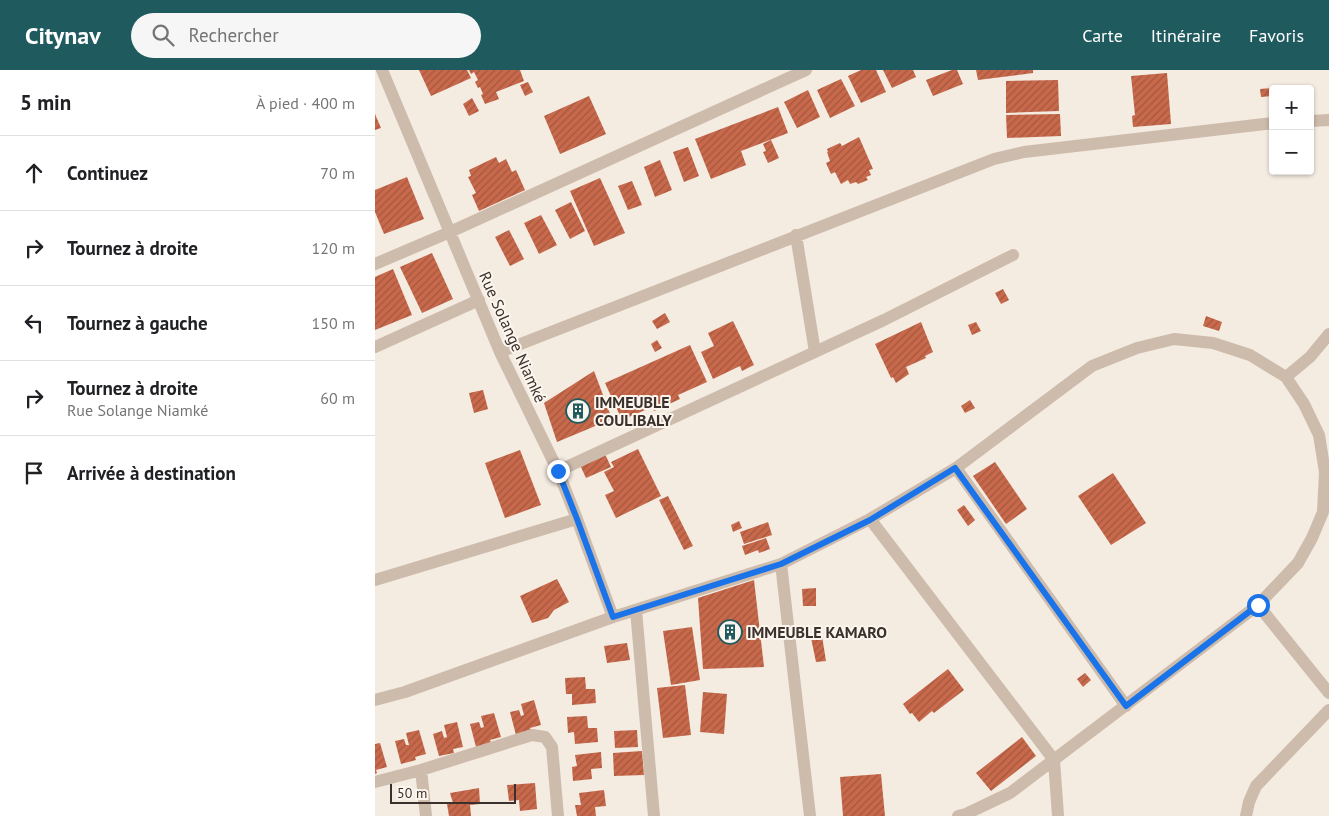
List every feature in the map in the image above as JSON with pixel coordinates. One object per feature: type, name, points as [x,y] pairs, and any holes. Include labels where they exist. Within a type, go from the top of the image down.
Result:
[{"type":"street","name":"Rue Solange Niamké","points":[[382,70],[500,352],[558,471],[613,617]]},
{"type":"street","points":[[375,264],[450,232],[806,70]]},
{"type":"street","points":[[1314,121],[1329,120]]},
{"type":"street","points":[[500,352],[994,159],[1024,152],[1269,123]]},
{"type":"street","points":[[796,235],[815,352]]},
{"type":"street","points":[[558,471],[884,320],[1013,256]]},
{"type":"street","points":[[375,347],[479,300]]},
{"type":"street","points":[[1286,377],[1310,357],[1329,334]]},
{"type":"street","points":[[375,700],[405,692],[613,617],[781,564],[870,520],[955,468],[1092,366],[1137,348],[1174,339],[1213,343],[1250,355],[1286,377],[1304,404],[1319,436],[1325,472],[1323,512],[1312,538],[1298,563],[1258,605],[1010,794],[963,815]]},
{"type":"street","points":[[955,468],[1126,706]]},
{"type":"street","points":[[375,580],[577,519]]},
{"type":"street","points":[[870,520],[1054,760],[1059,816]]},
{"type":"street","points":[[781,564],[810,816]]},
{"type":"street","points":[[1258,605],[1329,693]]},
{"type":"street","points":[[636,610],[654,816]]},
{"type":"street","points":[[1246,816],[1249,802],[1256,786],[1329,710]]},
{"type":"street","points":[[375,782],[421,770],[532,735],[545,737],[552,747],[559,816]]},
{"type":"street","points":[[421,770],[426,816]]},
{"type":"building","points":[[419,70],[467,70],[471,78],[431,96]]},
{"type":"building","points":[[469,70],[520,70],[524,81],[496,92],[499,99],[485,104],[480,87],[478,88],[475,82],[478,80],[474,72],[471,74]]},
{"type":"building","points":[[861,70],[876,70],[886,92],[861,103],[848,76]]},
{"type":"building","points":[[883,70],[913,70],[916,77],[892,88]]},
{"type":"building","points":[[952,70],[957,70],[963,84],[933,96],[926,80]]},
{"type":"building","points":[[976,70],[1033,70],[1033,73],[978,80]]},
{"type":"building","points":[[1167,73],[1171,124],[1133,127],[1132,116],[1135,115],[1131,76]]},
{"type":"building","points":[[841,79],[855,106],[830,118],[817,90]]},
{"type":"building","points":[[1058,80],[1059,111],[1006,113],[1006,81]]},
{"type":"building","points":[[528,82],[533,92],[525,96],[520,85]]},
{"type":"building","points":[[1269,88],[1269,96],[1261,97],[1260,89]]},
{"type":"building","points":[[808,90],[820,117],[797,128],[784,102]]},
{"type":"building","points":[[589,96],[606,134],[560,154],[544,116]]},
{"type":"building","points":[[472,98],[479,111],[469,116],[463,104]]},
{"type":"building","points":[[778,107],[788,133],[741,151],[746,165],[711,179],[695,139]]},
{"type":"building","points":[[375,114],[381,128],[375,130]]},
{"type":"building","points":[[1060,114],[1061,136],[1007,138],[1006,115]]},
{"type":"building","points":[[859,137],[873,169],[869,170],[871,175],[866,177],[868,180],[858,184],[856,182],[850,184],[848,180],[841,184],[835,172],[831,174],[826,163],[830,161],[827,149],[840,143],[842,146]]},
{"type":"building","points":[[771,140],[779,158],[768,163],[763,152],[766,151],[763,144]]},
{"type":"building","points":[[688,147],[699,176],[684,182],[673,152]]},
{"type":"building","points":[[496,157],[499,163],[506,159],[512,172],[516,170],[525,190],[479,211],[472,195],[476,193],[468,177],[471,176],[469,170]]},
{"type":"building","points":[[660,160],[672,190],[655,197],[644,167]]},
{"type":"building","points":[[407,177],[424,219],[384,234],[375,212],[375,190]]},
{"type":"building","points":[[600,178],[625,233],[594,246],[570,191]]},
{"type":"building","points":[[632,181],[642,205],[628,210],[618,186]]},
{"type":"building","points":[[571,202],[585,231],[570,239],[555,210]]},
{"type":"building","points":[[541,215],[557,245],[539,254],[524,223]]},
{"type":"building","points":[[509,230],[524,259],[510,266],[495,237]]},
{"type":"building","points":[[432,253],[453,299],[422,313],[400,267]]},
{"type":"building","points":[[393,269],[412,315],[375,330],[375,277]]},
{"type":"building","points":[[1003,289],[1009,300],[1001,304],[995,293]]},
{"type":"building","points":[[665,313],[670,322],[657,329],[652,321]]},
{"type":"building","points":[[1206,316],[1222,322],[1219,331],[1203,326]]},
{"type":"building","points":[[733,321],[754,365],[742,371],[740,366],[713,379],[701,352],[714,346],[708,333]]},
{"type":"building","points":[[921,322],[933,352],[925,356],[926,358],[906,367],[909,374],[896,383],[893,377],[891,378],[875,344]]},
{"type":"building","points":[[976,322],[981,331],[972,335],[968,325]]},
{"type":"building","points":[[657,340],[662,348],[655,352],[651,344]]},
{"type":"building","points":[[690,345],[707,382],[678,395],[680,399],[654,411],[652,407],[622,420],[605,383]]},
{"type":"building","name":"IMMEUBLE COULIBALY","points":[[594,371],[612,419],[557,442],[544,403]]},
{"type":"building","points":[[483,390],[488,409],[474,413],[469,393]]},
{"type":"building","points":[[970,400],[975,408],[965,413],[961,406]]},
{"type":"building","points":[[638,449],[661,496],[616,518],[605,495],[614,491],[604,472],[614,467],[611,462]]},
{"type":"building","points":[[520,450],[541,505],[505,518],[485,463]]},
{"type":"building","points":[[605,454],[611,467],[586,478],[580,465]]},
{"type":"building","points":[[995,462],[1027,509],[1006,524],[973,476]]},
{"type":"building","points":[[1113,473],[1146,523],[1111,545],[1078,496]]},
{"type":"building","points":[[668,496],[693,546],[684,550],[659,500]]},
{"type":"building","points":[[964,505],[975,520],[968,526],[957,510]]},
{"type":"building","points":[[739,521],[742,528],[733,532],[731,525]]},
{"type":"building","points":[[768,522],[772,535],[744,544],[740,532]]},
{"type":"building","points":[[766,538],[770,549],[759,553],[758,550],[745,555],[742,546]]},
{"type":"building","points":[[557,579],[569,602],[554,610],[548,618],[532,623],[520,596]]},
{"type":"building","name":"IMMEUBLE KAMARO","points":[[754,580],[764,667],[703,669],[698,598]]},
{"type":"building","points":[[816,588],[816,606],[803,606],[802,589]]},
{"type":"building","points":[[692,627],[700,680],[671,685],[663,631]]},
{"type":"building","points":[[822,636],[826,661],[816,662],[811,638]]},
{"type":"building","points":[[627,643],[630,660],[607,663],[604,646]]},
{"type":"building","points":[[948,669],[964,690],[919,722],[903,704]]},
{"type":"building","points":[[1085,673],[1091,680],[1083,687],[1077,679]]},
{"type":"building","points":[[585,677],[586,689],[595,689],[596,703],[572,705],[572,694],[566,694],[565,678]]},
{"type":"building","points":[[685,685],[691,735],[663,738],[657,688]]},
{"type":"building","points":[[703,692],[727,694],[724,734],[700,732]]},
{"type":"building","points":[[534,700],[541,725],[530,728],[531,731],[516,735],[510,712],[519,710],[521,716],[524,715],[521,704]]},
{"type":"building","points":[[494,713],[501,737],[490,740],[491,743],[476,747],[470,724],[479,722],[481,728],[484,727],[481,716]]},
{"type":"building","points":[[587,716],[588,728],[597,728],[598,742],[575,744],[574,732],[568,733],[567,717]]},
{"type":"building","points":[[457,722],[463,747],[453,749],[454,753],[439,756],[433,734],[442,731],[444,738],[447,737],[444,725]]},
{"type":"building","points":[[419,730],[426,754],[415,757],[416,760],[401,764],[395,741],[404,739],[406,745],[409,745],[406,733]]},
{"type":"building","points":[[637,730],[638,747],[615,748],[614,731]]},
{"type":"building","points":[[1022,737],[1036,756],[991,791],[976,773]]},
{"type":"building","points":[[380,743],[387,767],[376,770],[377,773],[375,774],[375,744]]},
{"type":"building","points":[[642,751],[644,775],[614,776],[613,753]]},
{"type":"building","points":[[601,752],[602,768],[591,769],[592,779],[573,781],[572,767],[577,766],[575,755]]},
{"type":"building","points":[[881,774],[885,816],[843,816],[840,777]]},
{"type":"building","points":[[535,783],[537,809],[520,811],[519,800],[509,801],[507,785]]},
{"type":"building","points":[[479,788],[480,804],[470,805],[471,816],[449,816],[447,804],[453,803],[450,793]]},
{"type":"building","points":[[604,790],[606,806],[595,807],[596,816],[577,816],[575,805],[581,805],[579,793]]},
{"type":"place","name":"IMMEUBLE COULIBALY","points":[[578,411]]},
{"type":"place","name":"IMMEUBLE KAMARO","points":[[730,632]]},
{"type":"route","points":[[558,471],[613,617],[781,564],[870,520],[955,468],[1126,706],[1258,605]]}]
